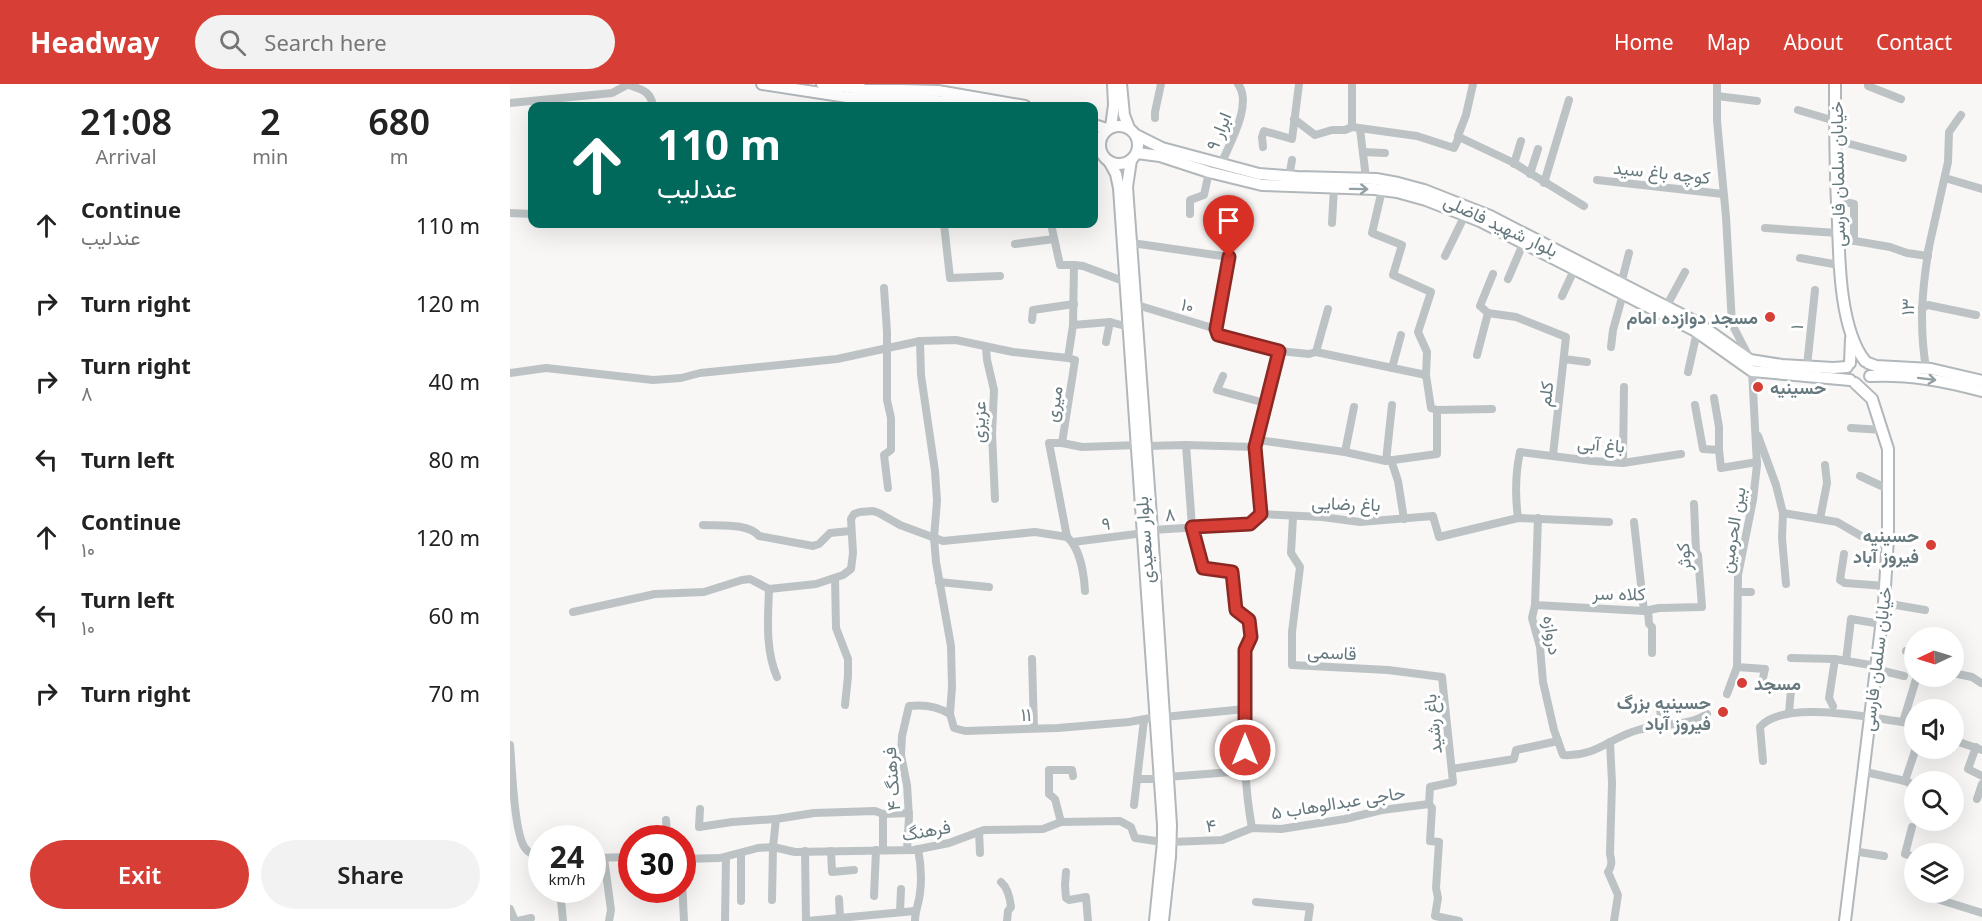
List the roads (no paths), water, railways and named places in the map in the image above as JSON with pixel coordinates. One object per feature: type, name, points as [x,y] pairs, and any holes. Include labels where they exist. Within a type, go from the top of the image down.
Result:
[{"type":"main road","points":[[762,84],[847,97],[938,91],[1002,102]]},
{"type":"main road","points":[[822,84],[891,94]]},
{"type":"main road","points":[[1106,158],[1100,141],[1109,128],[1114,105],[1113,84]]},
{"type":"main road","points":[[1098,148],[1106,158],[1122,164],[1134,156],[1138,144],[1124,115],[1121,84]]},
{"type":"main road","name":"خیابان سلمان فارسی","points":[[1835,84],[1839,265],[1851,336],[1849,365]]},
{"type":"main road","points":[[913,94],[956,102]]},
{"type":"main road","points":[[1098,126],[1109,128],[1120,125],[1132,131]]},
{"type":"main road","name":"بلوار شهید فاضلی","points":[[1132,131],[1162,148],[1260,174],[1289,177],[1366,178],[1460,203],[1490,216],[1697,332],[1713,338]]},
{"type":"main road","name":"بلوار شهید فاضلی","points":[[1134,156],[1160,156],[1209,172],[1262,184],[1382,190],[1398,187],[1465,215],[1574,270],[1666,307],[1698,323],[1713,338],[1751,365],[1852,381]]},
{"type":"main road","name":"بلوار سعیدی","points":[[1134,156],[1127,187],[1137,305],[1142,446],[1164,778],[1167,842],[1163,921]]},
{"type":"main road","name":"بلوار سعیدی","points":[[1106,158],[1116,174],[1119,188],[1129,327],[1142,446]]},
{"type":"main road","name":"خیابان سلمان فارسی","points":[[1851,336],[1866,362]]},
{"type":"main road","points":[[1982,381],[1926,368],[1876,366],[1857,359],[1849,365],[1847,374],[1852,381],[1863,383],[1870,377],[1899,375],[1944,381],[1982,391]]},
{"type":"main road","points":[[1866,362],[1871,369],[1870,377]]},
{"type":"main road","name":"بلوار شهید فاضلی","points":[[1751,365],[1759,363],[1833,368],[1849,365]]},
{"type":"main road","name":"خیابان سلمان فارسی","points":[[1845,921],[1884,603],[1888,538],[1888,449],[1872,399],[1873,386],[1870,377]]},
{"type":"main road","name":"خیابان سلمان فارسی","points":[[1852,381],[1872,399]]},
{"type":"main road","name":"بلوار سعیدی","points":[[1155,921],[1167,842]]},
{"type":"street","points":[[510,103],[612,93],[627,84],[645,90],[652,102]]},
{"type":"street","points":[[1155,118],[1161,84]]},
{"type":"street","name":"ابرار ۹","points":[[1221,164],[1244,108],[1242,90],[1238,84]]},
{"type":"street","points":[[1263,147],[1264,131],[1292,139],[1299,84]]},
{"type":"street","points":[[1352,84],[1356,128],[1363,152],[1366,178]]},
{"type":"street","points":[[1294,119],[1315,135],[1332,130],[1356,128],[1417,136],[1454,148],[1460,137],[1458,136],[1466,116],[1473,84]]},
{"type":"street","points":[[1716,84],[1732,324],[1751,365]]},
{"type":"street","points":[[1868,84],[1868,86],[1902,99]]},
{"type":"street","points":[[1717,96],[1757,101]]},
{"type":"street","points":[[1544,183],[1569,100]]},
{"type":"street","points":[[1798,110],[1835,121]]},
{"type":"street","name":"۱۳","points":[[1926,368],[1921,340],[1923,284],[1949,155],[1949,132],[1961,114]]},
{"type":"street","points":[[1460,137],[1514,164],[1584,206]]},
{"type":"street","points":[[1835,140],[1903,158]]},
{"type":"street","points":[[1514,164],[1521,141]]},
{"type":"street","points":[[1530,174],[1538,149]]},
{"type":"street","points":[[1363,152],[1385,153]]},
{"type":"street","points":[[1289,177],[1292,160]]},
{"type":"street","points":[[1190,214],[1190,200],[1204,195],[1209,172]]},
{"type":"street","points":[[1945,178],[1982,189]]},
{"type":"street","name":"کوچه باغ سید","points":[[1597,180],[1723,194]]},
{"type":"street","points":[[1332,223],[1334,188]]},
{"type":"street","points":[[1382,190],[1372,233],[1402,245],[1393,275],[1431,292],[1418,332],[1427,352],[1426,375],[1431,408],[1437,410],[1492,408]]},
{"type":"street","points":[[1837,200],[1854,204],[1854,241]]},
{"type":"street","points":[[510,213],[528,214]]},
{"type":"street","points":[[1445,256],[1465,215]]},
{"type":"street","points":[[944,228],[950,278],[1000,276]]},
{"type":"street","points":[[1052,228],[1060,265],[1083,266],[1126,282]]},
{"type":"street","points":[[1765,228],[1838,235],[1907,253],[1928,251]]},
{"type":"street","points":[[1216,329],[1232,236],[1239,236]]},
{"type":"street","points":[[1015,244],[1054,239]]},
{"type":"street","points":[[1132,243],[1229,257]]},
{"type":"street","points":[[1508,279],[1523,244]]},
{"type":"street","points":[[1611,347],[1629,253]]},
{"type":"street","points":[[1800,258],[1839,265]]},
{"type":"street","name":"میری","points":[[1074,266],[1073,325],[1068,358],[1076,360],[1062,443],[1049,443],[1070,540],[1084,580],[1085,591]]},
{"type":"street","points":[[1562,296],[1574,270]]},
{"type":"street","points":[[1666,307],[1685,272]]},
{"type":"street","points":[[1477,356],[1488,313],[1480,306],[1493,274]]},
{"type":"street","points":[[884,288],[886,400],[891,418],[892,438],[891,450],[884,455],[888,488]]},
{"type":"street","name":"۱","points":[[1807,366],[1815,290]]},
{"type":"street","points":[[1032,320],[1033,310],[1074,304]]},
{"type":"street","name":"۱۰","points":[[1137,305],[1216,329],[1218,335],[1279,351]]},
{"type":"street","points":[[1922,308],[1928,305],[1976,315]]},
{"type":"street","points":[[1316,352],[1328,309]]},
{"type":"street","name":"کلم","points":[[1488,313],[1516,317],[1566,337],[1553,455]]},
{"type":"street","points":[[1073,325],[1110,322],[1129,327]]},
{"type":"street","points":[[1106,342],[1110,322]]},
{"type":"street","points":[[1688,372],[1697,332]]},
{"type":"street","points":[[1392,368],[1401,335]]},
{"type":"street","points":[[510,373],[546,368],[653,380],[681,378],[700,373],[837,359],[920,341],[956,340],[1013,352],[1068,358]]},
{"type":"street","points":[[920,341],[921,375],[937,491],[934,538],[939,582],[951,646],[950,714]]},
{"type":"street","name":"عزیزی","points":[[986,347],[994,390],[992,434],[995,499]]},
{"type":"street","points":[[1261,514],[1256,443],[1279,351],[1309,354],[1316,352],[1426,375]]},
{"type":"street","points":[[1564,359],[1587,362]]},
{"type":"street","name":"بین الحرمین","points":[[1727,694],[1737,668],[1738,576],[1753,500],[1757,462],[1751,365]]},
{"type":"street","points":[[1223,376],[1217,390],[1265,403]]},
{"type":"street","points":[[1623,463],[1624,387]]},
{"type":"street","points":[[1714,398],[1719,427],[1721,468],[1757,462]]},
{"type":"street","points":[[1392,405],[1388,460],[1398,481],[1404,519]]},
{"type":"street","points":[[1695,405],[1703,449],[1719,450]]},
{"type":"street","points":[[1345,452],[1354,407]]},
{"type":"street","points":[[1062,443],[1082,447],[1256,443],[1345,452],[1388,460],[1437,454],[1437,410]]},
{"type":"street","points":[[1851,428],[1883,430]]},
{"type":"street","points":[[1756,430],[1776,485],[1783,513],[1785,584]]},
{"type":"street","points":[[1186,445],[1192,527],[1203,568],[1232,572],[1236,610],[1249,620],[1251,637],[1245,650],[1245,771],[1252,828]]},
{"type":"street","name":"باغ آبی","points":[[1518,518],[1515,494],[1520,452],[1623,463],[1680,454]]},
{"type":"street","points":[[1820,519],[1827,483],[1825,465]]},
{"type":"street","points":[[1860,476],[1888,489]]},
{"type":"street","name":"کوثر","points":[[1694,504],[1702,607]]},
{"type":"street","name":"۹","points":[[850,531],[850,519],[854,514],[873,511],[900,525],[943,541],[1035,532],[1070,540],[1148,532]]},
{"type":"street","points":[[1783,513],[1837,522],[1863,537],[1888,538]]},
{"type":"street","name":"۸","points":[[1148,532],[1250,524],[1261,514],[1293,517]]},
{"type":"street","name":"باغ رضایی","points":[[1293,517],[1322,517],[1359,522],[1433,516],[1439,537],[1518,518]]},
{"type":"street","name":"قاسمی","points":[[1293,517],[1291,553],[1300,567],[1292,632],[1292,665],[1370,669],[1442,677]]},
{"type":"street","points":[[1518,518],[1609,522]]},
{"type":"street","name":"دروازه","points":[[1538,518],[1535,605],[1532,618],[1540,648],[1547,702],[1558,741],[1563,754],[1578,756],[1610,742]]},
{"type":"street","points":[[1634,522],[1646,610],[1649,624],[1652,627],[1652,653]]},
{"type":"street","points":[[573,612],[655,594],[704,592],[750,579],[769,589],[816,584],[835,578],[851,569],[853,553],[850,531],[830,533],[819,544],[813,546],[759,536],[748,528],[703,525]]},
{"type":"street","points":[[1844,554],[1840,580],[1845,583],[1885,586]]},
{"type":"street","points":[[835,578],[836,628],[848,659],[845,705]]},
{"type":"street","points":[[939,582],[990,587]]},
{"type":"street","points":[[769,589],[768,622],[771,662],[777,677]]},
{"type":"street","points":[[1738,592],[1751,592]]},
{"type":"street","points":[[1884,603],[1925,610]]},
{"type":"street","name":"کلاه سر","points":[[1535,605],[1646,610],[1702,607]]},
{"type":"street","points":[[1846,661],[1851,620],[1881,624]]},
{"type":"street","points":[[1791,658],[1834,659],[1904,676]]},
{"type":"street","points":[[1032,659],[1034,728]]},
{"type":"street","points":[[1833,706],[1829,698],[1834,659]]},
{"type":"street","points":[[1737,668],[1765,669],[1763,678]]},
{"type":"street","points":[[1964,675],[1981,683]]},
{"type":"street","name":"باغ رشید","points":[[1442,677],[1452,769]]},
{"type":"street","points":[[1763,761],[1760,727],[1764,722],[1789,713],[1816,711],[1903,722],[1914,687]]},
{"type":"street","points":[[1789,713],[1791,690]]},
{"type":"street","name":"۱۱","points":[[909,705],[941,708],[950,714],[954,728],[958,731],[1046,729],[1144,720],[1204,711],[1245,709]]},
{"type":"street","name":"فرهنگ ۴","points":[[907,850],[909,813],[907,785],[901,755],[902,736],[909,705]]},
{"type":"street","points":[[1660,708],[1662,725]]},
{"type":"street","points":[[1614,921],[1618,895],[1608,872],[1612,867],[1610,742],[1637,730],[1697,720],[1707,714]]},
{"type":"street","points":[[1134,805],[1144,720]]},
{"type":"street","points":[[1459,921],[1434,916],[1438,898],[1436,888],[1439,842],[1430,841],[1432,808],[1429,804],[1430,787],[1453,782],[1452,769],[1514,759],[1516,750],[1558,741]]},
{"type":"street","points":[[1964,743],[1979,748],[1968,769],[1982,776]]},
{"type":"street","points":[[510,745],[513,818],[523,846],[528,851]]},
{"type":"street","points":[[1061,822],[1055,799],[1049,794],[1049,770],[1072,770],[1073,776]]},
{"type":"street","points":[[1137,779],[1245,771]]},
{"type":"street","points":[[1870,773],[1904,781]]},
{"type":"street","points":[[1977,799],[1982,784]]},
{"type":"street","name":"حاجی عبدالوهاب ۵","points":[[1252,828],[1281,829],[1345,819],[1382,810],[1429,804]]},
{"type":"street","points":[[700,809],[699,826],[814,813],[909,813]]},
{"type":"street","points":[[874,896],[883,814]]},
{"type":"street","points":[[772,900],[776,819]]},
{"type":"street","points":[[666,820],[666,825]]},
{"type":"street","name":"فرهنگ","points":[[696,860],[726,857],[758,848],[773,847],[795,852],[918,849],[949,843],[996,828],[1043,829],[1061,822],[1120,821],[1131,827],[1136,838],[1167,842]]},
{"type":"street","name":"۴","points":[[1167,842],[1222,840],[1252,828]]},
{"type":"street","points":[[979,832],[980,853]]},
{"type":"street","points":[[915,921],[921,885],[921,863],[918,849]]},
{"type":"street","points":[[805,851],[806,921],[915,911]]},
{"type":"street","points":[[831,851],[832,872],[854,870]]},
{"type":"street","points":[[1853,851],[1884,856]]},
{"type":"street","points":[[741,853],[741,901]]},
{"type":"street","points":[[725,921],[726,857]]},
{"type":"street","points":[[1066,872],[1066,898],[1069,900],[1086,897],[1088,921]]},
{"type":"street","points":[[606,873],[611,910],[609,921]]},
{"type":"street","points":[[1001,882],[1005,885],[1011,902],[1007,921]]},
{"type":"street","points":[[900,912],[901,889]]},
{"type":"street","points":[[839,898],[840,918]]},
{"type":"street","points":[[1256,902],[1310,907],[1308,921]]},
{"type":"street","points":[[561,903],[563,921]]},
{"type":"street","points":[[683,903],[684,921]]},
{"type":"street","points":[[1953,903],[1982,913]]},
{"type":"street","points":[[510,909],[516,921],[531,918]]},
{"type":"place","name":"مسجد دوازده امام","points":[[1770,317]]},
{"type":"place","name":"حسینیه","points":[[1758,387]]},
{"type":"place","name":"حسینیه فیروز آباد","points":[[1931,545]]},
{"type":"place","name":"مسجد","points":[[1742,683]]},
{"type":"place","name":"حسینیه بزرگ فیروز آباد","points":[[1723,712]]}]
